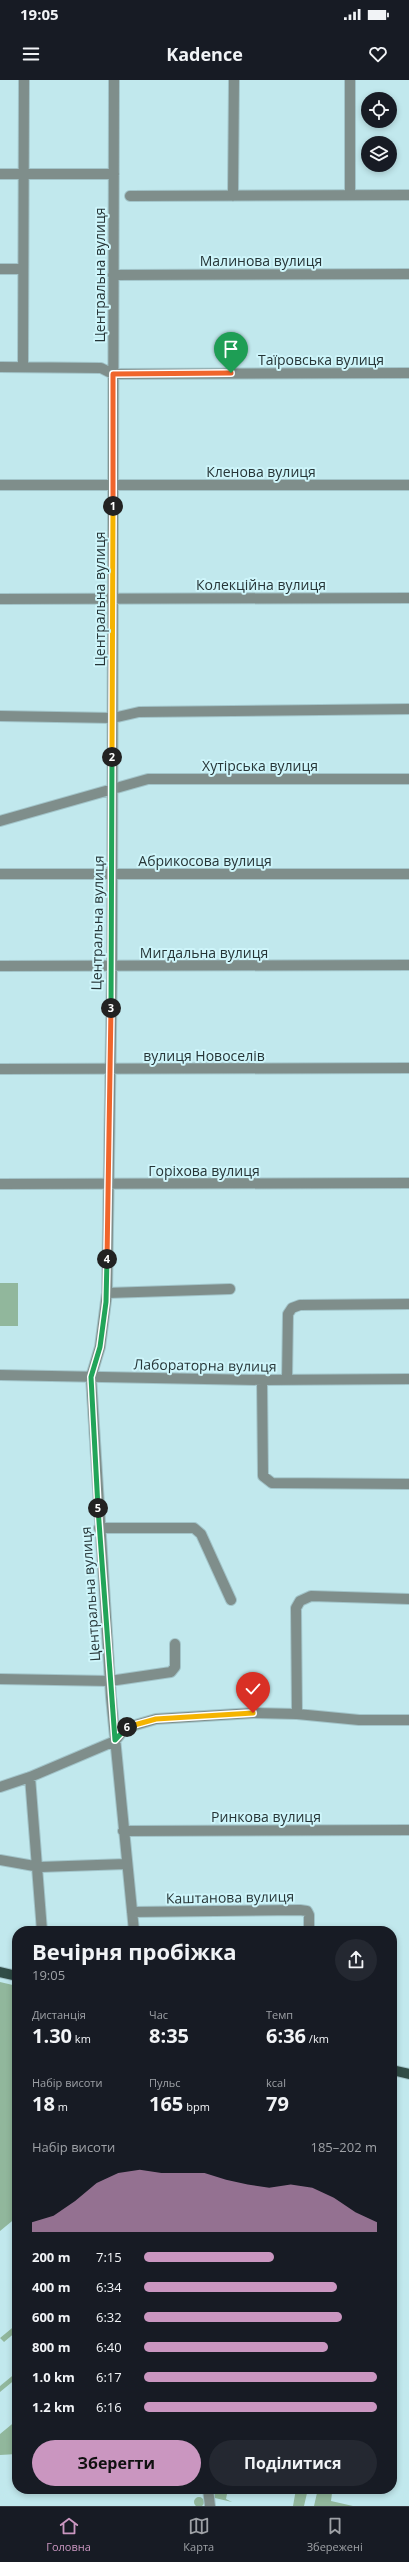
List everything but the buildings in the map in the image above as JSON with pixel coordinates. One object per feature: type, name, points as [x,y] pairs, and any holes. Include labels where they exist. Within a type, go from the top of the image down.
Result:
[{"type":"main road","points":[[0,1972],[12,1975]]},
{"type":"main road","points":[[397,2071],[409,2074]]},
{"type":"street","points":[[23,367],[24,80]]},
{"type":"street","name":"Центральна вулиця","points":[[114,80],[112,966],[109,1070],[107,1293],[100,1347],[91,1377],[99,1528],[110,1681],[126,1864],[133,1926]]},
{"type":"street","points":[[233,196],[234,80]]},
{"type":"street","points":[[350,80],[350,195]]},
{"type":"street","points":[[0,174],[114,174]]},
{"type":"street","points":[[130,196],[409,195]]},
{"type":"street","points":[[0,269],[24,269]]},
{"type":"street","name":"Малинова вулиця","points":[[113,275],[409,274]]},
{"type":"street","name":"Таїровська вулиця","points":[[0,367],[101,368],[113,374],[409,373]]},
{"type":"street","name":"Кленова вулиця","points":[[0,485],[409,485]]},
{"type":"street","name":"Колекційна вулиця","points":[[0,599],[409,598]]},
{"type":"street","points":[[0,716],[112,718],[139,712],[409,709]]},
{"type":"street","name":"Хутірська вулиця","points":[[112,788],[148,779],[409,779]]},
{"type":"street","points":[[0,821],[112,788]]},
{"type":"street","name":"Абрикосова вулиця","points":[[0,874],[409,874]]},
{"type":"street","name":"Мигдальна вулиця","points":[[0,966],[409,966]]},
{"type":"street","name":"вулиця Новоселів","points":[[0,1069],[109,1070],[409,1068]]},
{"type":"street","name":"Горіхова вулиця","points":[[0,1184],[409,1183]]},
{"type":"street","points":[[107,1293],[230,1289]]},
{"type":"street","points":[[287,1380],[288,1314],[292,1308],[300,1305],[409,1304]]},
{"type":"street","name":"Лабораторна вулиця","points":[[0,1375],[262,1380],[409,1379]]},
{"type":"street","points":[[262,1380],[263,1476],[266,1481],[272,1483],[409,1484]]},
{"type":"street","points":[[99,1528],[194,1528],[201,1534],[231,1600]]},
{"type":"street","points":[[297,1714],[296,1608],[300,1600],[311,1596],[409,1598]]},
{"type":"street","points":[[0,1679],[110,1681],[171,1672],[175,1668],[175,1644]]},
{"type":"street","points":[[0,1787],[30,1777],[115,1740],[125,1728],[156,1719],[224,1714],[297,1714],[359,1720],[409,1720]]},
{"type":"street","points":[[30,1777],[42,1926]]},
{"type":"street","name":"Ринкова вулиця","points":[[123,1831],[409,1830]]},
{"type":"street","points":[[0,1860],[38,1866],[126,1864]]},
{"type":"street","name":"Каштанова вулиця","points":[[132,1912],[300,1910],[307,1911],[309,1915],[309,1926]]},
{"type":"street","points":[[209,2494],[210,2506]]},
{"type":"green space","points":[[0,1283],[18,1283],[18,1326],[0,1326]]},
{"type":"green space","points":[[0,1982],[12,1985],[12,2221],[0,2231]]},
{"type":"green space","points":[[12,2328],[12,2335],[4,2342],[0,2338]]},
{"type":"green space","points":[[12,2376],[12,2382],[0,2392],[0,2386]]},
{"type":"green space","points":[[12,2424],[12,2454],[0,2455],[0,2434]]},
{"type":"green space","points":[[215,2494],[227,2494],[226,2499],[232,2502],[215,2498]]},
{"type":"green space","points":[[295,2494],[307,2494],[304,2506],[293,2506]]},
{"type":"green space","points":[[317,2494],[332,2494],[331,2501],[353,2506],[314,2506]]},
{"type":"green space","points":[[197,2497],[201,2497],[203,2498],[203,2506],[197,2507],[194,2504],[194,2500]]},
{"type":"route","points":[[231,373],[113,374],[112,966],[106,1302],[100,1347],[91,1377],[99,1528],[115,1740],[125,1728],[156,1719],[253,1713]]}]
